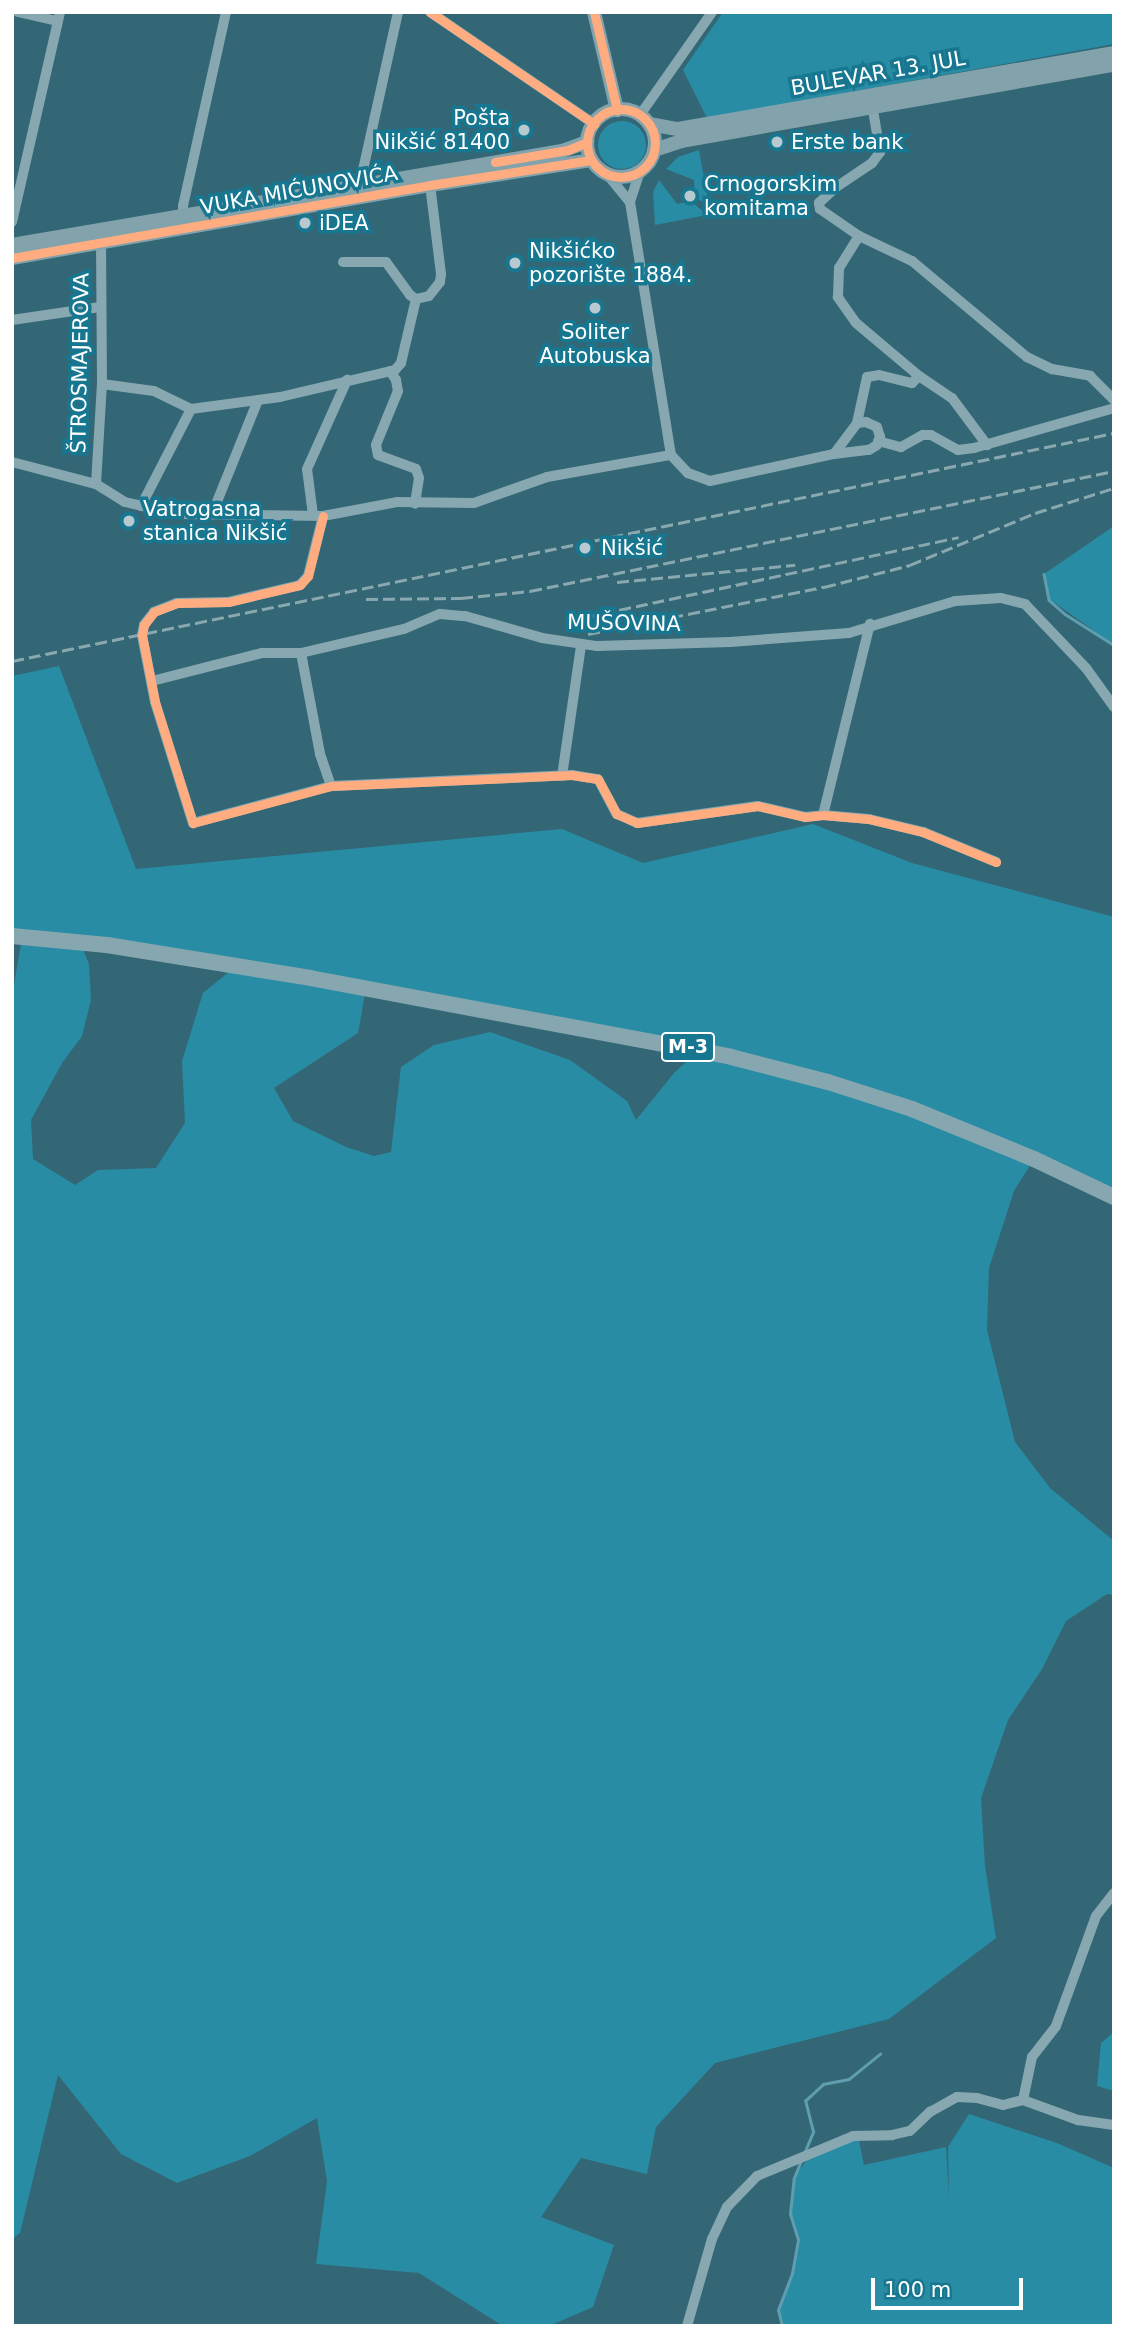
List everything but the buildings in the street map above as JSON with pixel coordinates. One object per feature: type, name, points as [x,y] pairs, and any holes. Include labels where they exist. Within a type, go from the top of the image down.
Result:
[{"type":"main road","points":[[594,12],[617,110]]},
{"type":"main road","name":"BULEVAR 13. JUL","points":[[654,150],[681,141],[1114,53]]},
{"type":"main road","name":"BULEVAR 13. JUL","points":[[644,120],[678,129],[1114,65]]},
{"type":"main road","points":[[617,110],[644,120],[654,150],[640,171],[630,176],[607,174],[592,160],[587,142],[594,124],[617,110]]},
{"type":"main road","name":"VUKA MIĆUNOVIĆA","points":[[12,245],[183,223],[362,191],[568,150],[587,142]]},
{"type":"main road","name":"VUKA MIĆUNOVIĆA","points":[[362,191],[430,185],[592,160]]},
{"type":"main road","name":"VUKA MIĆUNOVIĆA","points":[[12,258],[101,243],[183,223]]},
{"type":"main road","name":"M-3","points":[[12,936],[113,945],[298,976],[731,1057],[828,1082],[917,1111],[1045,1163],[1114,1197]]},
{"type":"street","points":[[12,222],[59,17],[18,12]]},
{"type":"street","points":[[183,223],[226,12]]},
{"type":"street","points":[[362,191],[398,12]]},
{"type":"street","points":[[430,12],[594,124]]},
{"type":"street","points":[[644,120],[712,12]]},
{"type":"street","points":[[872,102],[881,149],[877,158],[835,188],[819,204],[820,209],[859,236],[912,261],[1027,357],[1052,369],[1076,371],[1090,376],[1114,400]]},
{"type":"street","points":[[640,171],[630,202],[671,455],[688,473],[710,481],[834,454],[869,450],[878,441],[877,427],[866,422],[857,423]]},
{"type":"street","points":[[607,174],[630,202]]},
{"type":"street","points":[[343,262],[386,262],[410,295],[416,299],[429,296],[435,290],[441,274],[430,185]]},
{"type":"street","points":[[859,236],[839,268],[838,297],[856,323],[919,376],[952,398],[987,445]]},
{"type":"street","name":"ŠTROSMAJEROVA","points":[[96,484],[102,384],[101,243]]},
{"type":"street","points":[[102,384],[154,391],[191,409],[258,401],[390,371],[401,363],[416,299]]},
{"type":"street","points":[[12,320],[100,307]]},
{"type":"street","points":[[390,371],[396,380],[398,391],[376,446],[378,455],[416,469],[419,478],[415,503]]},
{"type":"street","points":[[834,454],[857,423],[867,377],[879,375],[912,383],[919,376]]},
{"type":"street","points":[[347,380],[307,469],[318,515],[308,576],[300,585],[228,602],[177,603],[154,612],[144,625],[142,635],[155,702],[193,823],[331,786],[562,776],[598,779],[617,814],[637,822],[758,806],[805,817],[823,815],[869,819],[923,832],[996,862]]},
{"type":"street","points":[[212,514],[258,401]]},
{"type":"street","points":[[878,441],[901,447],[923,435],[931,435],[958,450],[987,445],[1114,408]]},
{"type":"street","points":[[141,506],[191,409]]},
{"type":"street","points":[[12,462],[96,484],[109,494],[141,506],[177,514],[318,515],[397,502],[474,503],[547,477],[671,455]]},
{"type":"street","name":"MUŠOVINA","points":[[152,681],[262,653],[301,653],[404,629],[420,624],[432,616],[452,614],[542,638],[581,645],[730,642],[849,633],[870,624],[955,601],[1013,599],[1025,604],[1087,668],[1110,693],[1114,706]]},
{"type":"street","points":[[823,815],[870,624]]},
{"type":"street","points":[[562,776],[581,645]]},
{"type":"street","points":[[301,653],[320,754],[331,786]]},
{"type":"street","points":[[1023,2100],[1032,2057],[1056,2026],[1096,1916],[1114,1893]]},
{"type":"street","points":[[687,2326],[712,2239],[727,2207],[757,2176],[853,2136],[910,2131],[930,2112],[957,2097],[977,2098],[1003,2105],[1023,2100],[1077,2120],[1114,2125]]},
{"type":"shaded area","points":[[723,12],[1114,12],[1114,44],[707,118],[683,70]]},
{"type":"shaded area","points":[[622,121],[631,122],[639,128],[645,136],[645,154],[639,162],[631,168],[622,169],[613,168],[605,162],[599,154],[598,145],[599,136],[605,128],[613,122]]},
{"type":"shaded area","points":[[699,150],[709,206],[695,197],[694,180],[666,169],[678,157]]},
{"type":"shaded area","points":[[659,180],[677,204],[691,201],[707,215],[655,225],[653,192]]},
{"type":"shaded area","points":[[1114,526],[1114,645],[1048,598],[1044,574]]},
{"type":"shaded area","points":[[59,666],[136,869],[562,829],[643,863],[813,824],[912,863],[1114,917],[1114,1199],[1034,1159],[1014,1191],[989,1268],[987,1330],[1015,1442],[1050,1488],[1114,1541],[1114,1595],[1107,1594],[1066,1621],[1042,1669],[1008,1720],[981,1798],[985,1866],[996,1938],[889,2019],[715,2063],[656,2127],[647,2174],[581,2158],[541,2217],[614,2245],[593,2307],[549,2326],[503,2326],[419,2273],[316,2264],[327,2181],[317,2118],[250,2156],[177,2183],[121,2154],[58,2075],[20,2233],[12,2239],[12,996],[22,938],[12,936],[12,676]],"holes":[[[80,942],[235,967],[203,993],[182,1061],[185,1123],[156,1168],[98,1170],[75,1185],[33,1159],[31,1120],[62,1063],[82,1036],[91,1000],[89,964]],[[366,988],[698,1051],[674,1073],[636,1120],[627,1101],[570,1060],[490,1032],[434,1045],[401,1067],[391,1152],[374,1156],[346,1147],[293,1121],[274,1088],[358,1033]]]},
{"type":"shaded area","points":[[1114,2032],[1114,2091],[1097,2086],[1101,2043]]},
{"type":"shaded area","points":[[969,2114],[1057,2143],[1114,2168],[1114,2326],[782,2326],[778,2310],[790,2279],[798,2240],[790,2214],[794,2178],[812,2152],[858,2136],[864,2165],[946,2147],[949,2199],[948,2147]]},
{"type":"waterway","points":[[1044,574],[1049,600],[1065,614],[1114,645]]},
{"type":"waterway","points":[[805,2151],[813,2132],[805,2101],[823,2084],[849,2079],[880,2054]]},
{"type":"waterway","points":[[782,2326],[778,2310],[792,2274],[798,2240],[790,2214],[794,2178],[801,2161]]},
{"type":"railway","points":[[12,661],[1114,433]]},
{"type":"railway","points":[[366,599],[461,598],[530,591],[1114,471]]},
{"type":"railway","points":[[588,634],[824,587],[910,565],[1035,513],[1114,488]]},
{"type":"railway","points":[[586,617],[958,537]]},
{"type":"railway","points":[[617,582],[795,565]]},
{"type":"cycle path","points":[[430,12],[594,124]]},
{"type":"cycle path","points":[[594,12],[617,110]]},
{"type":"cycle path","points":[[621,109],[634,112],[645,119],[652,130],[655,143],[652,156],[645,167],[634,174],[621,177],[608,174],[597,167],[590,156],[587,143],[590,130],[597,119],[608,112],[621,109]]},
{"type":"cycle path","points":[[495,162],[568,150],[587,142]]},
{"type":"cycle path","points":[[12,258],[430,185],[591,160]]},
{"type":"cycle path","points":[[323,516],[308,576],[300,585],[228,602],[177,603],[154,612],[144,625],[142,635],[155,702],[193,823],[331,786],[572,775],[598,779],[617,814],[637,823],[758,806],[805,817],[823,815],[869,819],[923,832],[996,862]]},
{"type":"place","name":"Pošta Nikšić 81400","points":[[524,130]]},
{"type":"place","name":"Erste bank","points":[[777,142]]},
{"type":"place","name":"Crnogorskim komitama","points":[[690,196]]},
{"type":"place","name":"iDEA","points":[[305,223]]},
{"type":"place","name":"Nikšićko pozorište 1884.","points":[[515,263]]},
{"type":"place","name":"Soliter Autobuska","points":[[595,308]]},
{"type":"place","name":"Vatrogasna stanica Nikšić","points":[[129,521]]},
{"type":"place","name":"Nikšić","points":[[585,548]]}]
